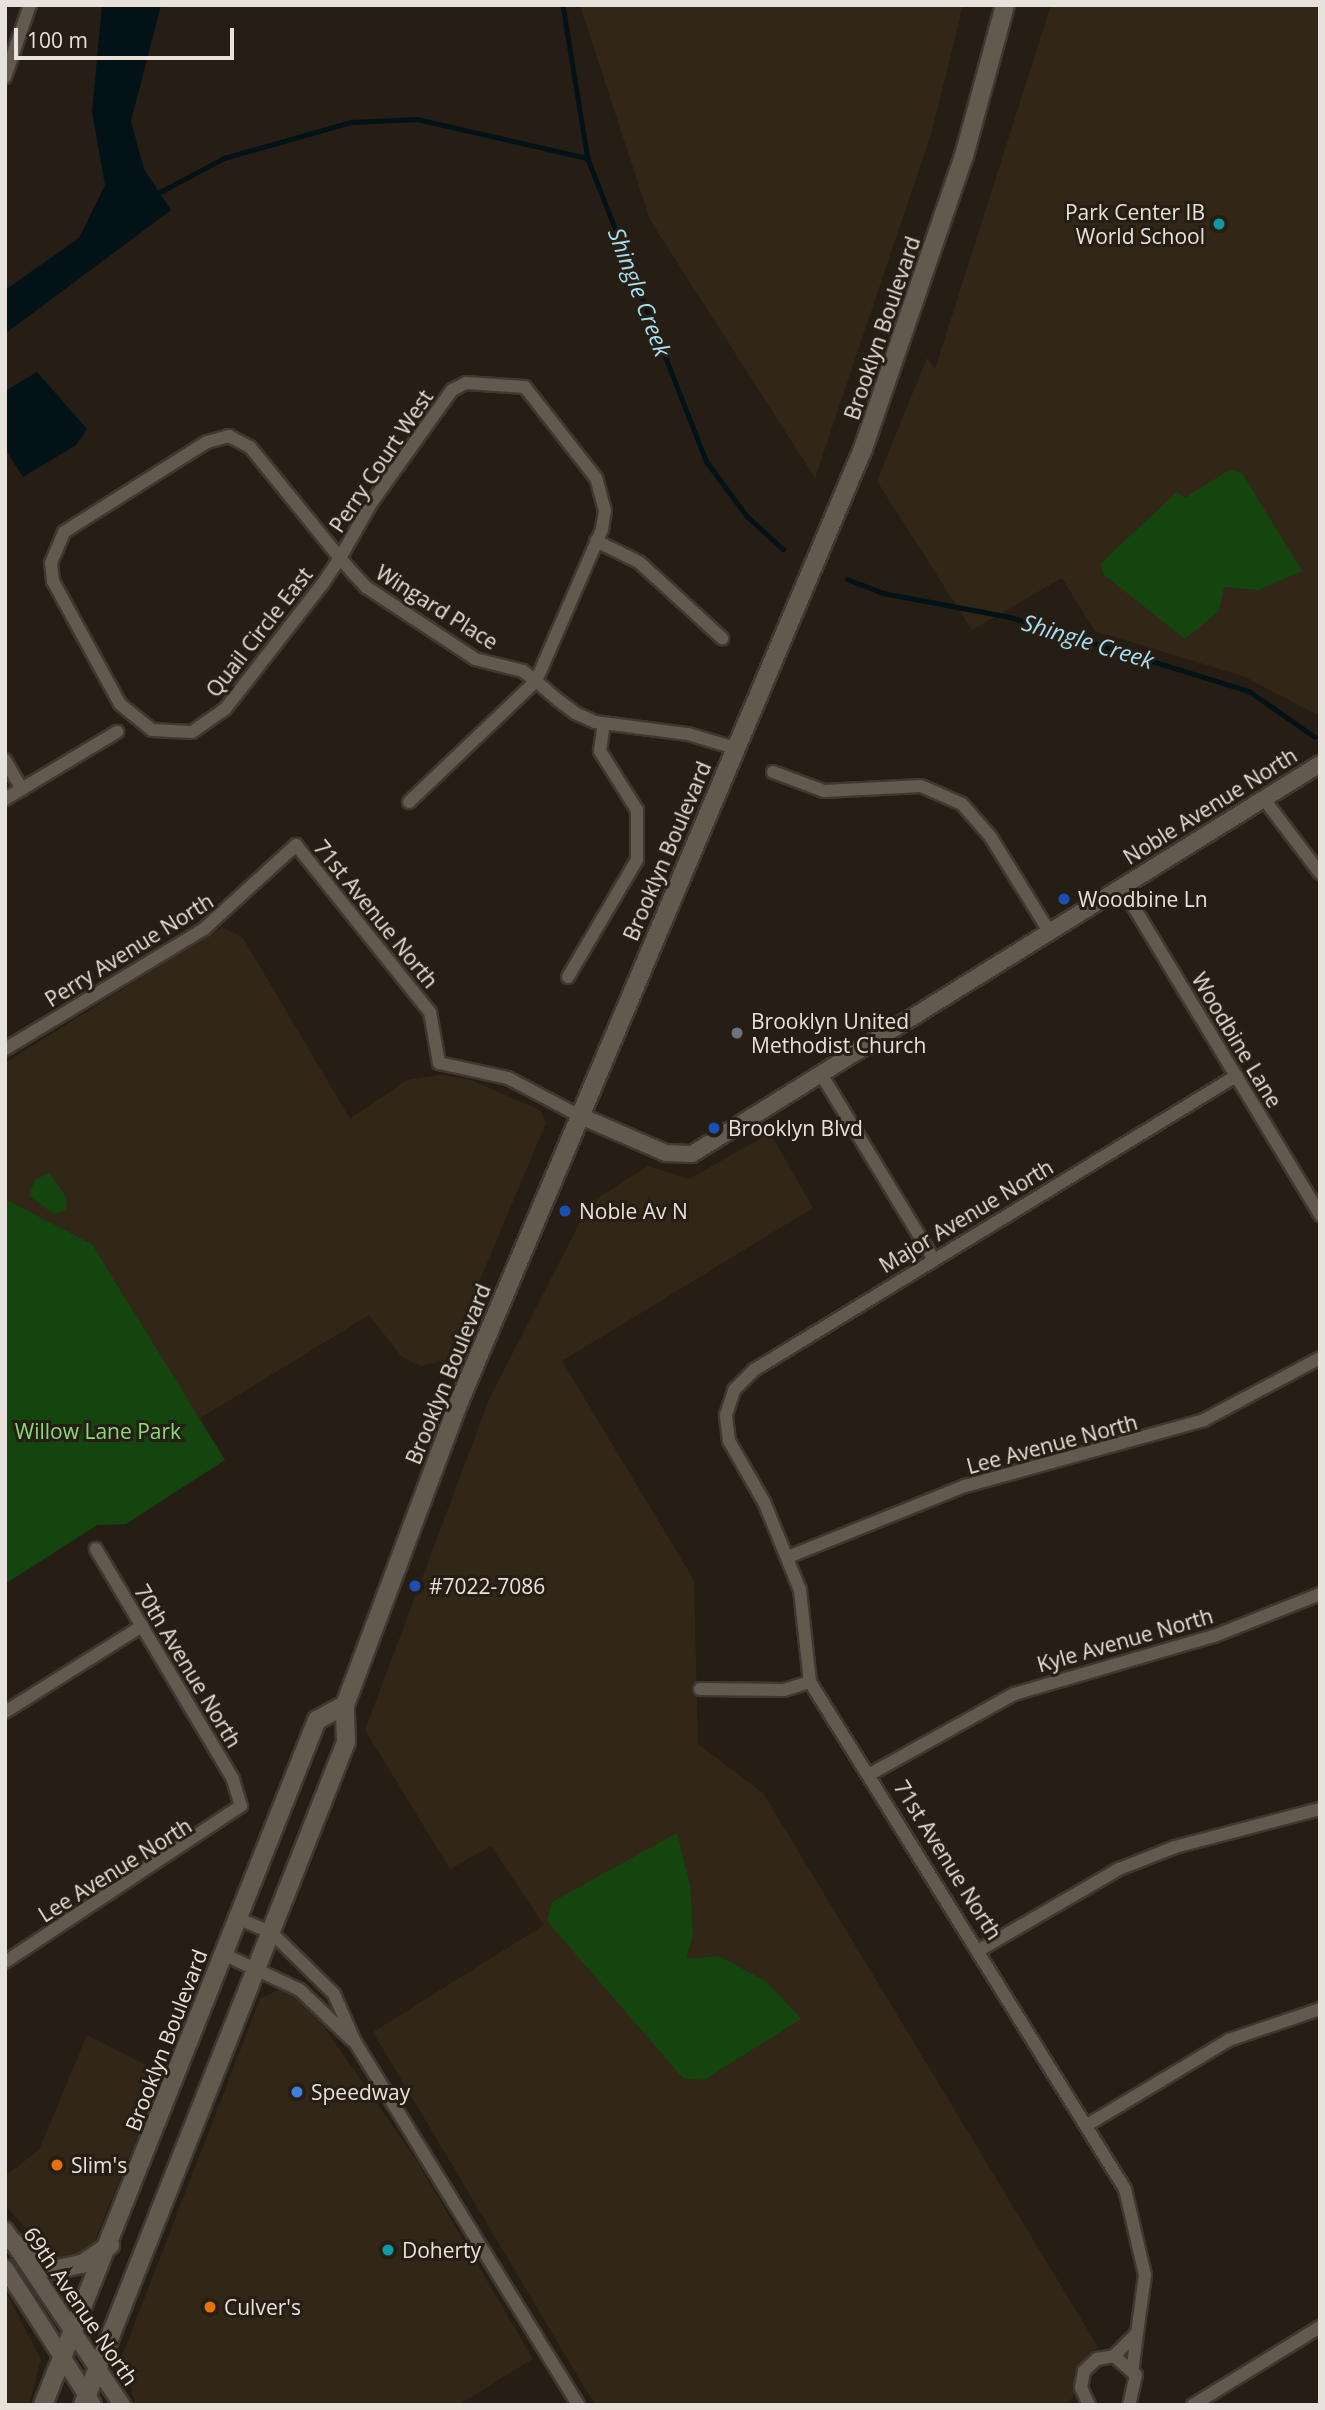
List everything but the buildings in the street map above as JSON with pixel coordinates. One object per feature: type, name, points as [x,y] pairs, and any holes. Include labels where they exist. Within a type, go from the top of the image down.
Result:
[{"type":"main road","name":"Brooklyn Boulevard","points":[[87,2401],[260,1968],[346,1742],[345,1705],[459,1402],[578,1115],[863,449],[960,168],[1005,5]]},
{"type":"main road","name":"Brooklyn Boulevard","points":[[43,2405],[110,2245],[317,1720],[345,1705]]},
{"type":"main road","points":[[9,2236],[53,2270],[82,2264],[110,2245]]},
{"type":"street","points":[[5,77],[30,5]]},
{"type":"street","name":"Perry Court West","points":[[340,558],[372,502],[459,386],[516,383],[559,429],[603,494],[596,541]]},
{"type":"street","name":"Wingard Place","points":[[164,732],[133,719],[120,704],[58,596],[51,563],[76,520],[207,442],[229,436],[250,447],[366,587],[475,659],[523,671],[575,713],[604,724],[688,734],[735,748]]},
{"type":"street","points":[[409,802],[536,681],[596,541],[639,562],[722,638]]},
{"type":"street","name":"Quail Circle East","points":[[164,732],[192,732],[225,709],[340,558]]},
{"type":"street","points":[[568,977],[636,860],[637,810],[600,751],[604,724]]},
{"type":"street","points":[[5,799],[117,732]]},
{"type":"street","points":[[5,760],[22,789]]},
{"type":"street","name":"Noble Avenue North","points":[[578,1115],[681,1156],[821,1074],[1320,764]]},
{"type":"street","points":[[773,772],[824,791],[921,786],[952,798],[990,836],[1049,931]]},
{"type":"street","points":[[1263,798],[1320,873]]},
{"type":"street","name":"71st Avenue North","points":[[296,845],[430,1012],[439,1063],[508,1078],[578,1115]]},
{"type":"street","name":"Perry Avenue North","points":[[5,1049],[204,929],[296,845]]},
{"type":"street","name":"Woodbine Lane","points":[[1121,886],[1320,1214]]},
{"type":"street","points":[[821,1074],[933,1258]]},
{"type":"street","name":"Major Avenue North","points":[[728,1403],[749,1374],[933,1258],[1236,1076]]},
{"type":"street","name":"Lee Avenue North","points":[[788,1557],[965,1486],[1204,1420],[1320,1358]]},
{"type":"street","name":"71st Avenue North","points":[[728,1403],[729,1441],[788,1557],[800,1590],[810,1682],[872,1773],[981,1949],[1087,2125],[1136,2216],[1145,2275],[1133,2368],[1137,2391]]},
{"type":"street","name":"70th Avenue North","points":[[96,1549],[233,1779],[241,1807]]},
{"type":"street","name":"Kyle Avenue North","points":[[872,1773],[1014,1694],[1214,1636],[1320,1594]]},
{"type":"street","points":[[5,1712],[142,1626]]},
{"type":"street","points":[[700,1689],[784,1690],[810,1682]]},
{"type":"street","name":"Lee Avenue North","points":[[5,1962],[241,1807]]},
{"type":"street","points":[[981,1949],[1119,1869],[1175,1847],[1320,1809]]},
{"type":"street","points":[[237,1918],[272,1933],[334,1994],[355,2042],[578,2405]]},
{"type":"street","points":[[223,1954],[260,1968],[300,1990],[355,2042]]},
{"type":"street","points":[[1087,2125],[1228,2040],[1320,2009]]},
{"type":"street","name":"69th Avenue North","points":[[9,2236],[72,2334],[122,2405]]},
{"type":"street","name":"69th Avenue North","points":[[5,2268],[87,2401]]},
{"type":"street","points":[[1193,2405],[1320,2327]]},
{"type":"street","points":[[1084,2402],[1081,2379],[1089,2364],[1114,2356],[1137,2333]]},
{"type":"street","points":[[1114,2356],[1133,2368]]},
{"type":"street","points":[[1129,2405],[1137,2391]]},
{"type":"street","points":[[1137,2391],[1141,2405]]},
{"type":"shaded area","points":[[102,5],[161,5],[131,121],[144,169],[171,210],[5,334],[5,290],[79,238],[105,185],[92,112]]},
{"type":"shaded area","points":[[580,5],[963,5],[932,131],[815,478],[650,220]]},
{"type":"shaded area","points":[[1051,5],[1320,5],[1320,716],[1243,676],[1095,631],[1062,578],[972,630],[877,481],[927,358],[935,369]]},
{"type":"shaded area","points":[[37,372],[87,429],[76,445],[23,477],[5,449],[5,391]]},
{"type":"shaded area","points":[[222,927],[243,938],[350,1119],[407,1080],[440,1075],[468,1079],[540,1110],[546,1123],[446,1360],[421,1366],[402,1357],[369,1315],[199,1419],[92,1244],[5,1199],[5,1063]]},
{"type":"shaded area","points":[[770,1133],[813,1208],[562,1361],[694,1580],[698,1744],[763,1793],[1098,2347],[1076,2369],[1073,2398],[1062,2405],[595,2405],[373,2032],[544,1925],[491,1846],[450,1869],[365,1730],[490,1397],[590,1203],[648,1166],[689,1179]]},
{"type":"shaded area","points":[[280,1989],[304,1998],[417,2161],[533,2359],[458,2405],[136,2405],[122,2356],[260,1999]]},
{"type":"shaded area","points":[[87,2035],[163,2074],[93,2245],[86,2255],[55,2261],[5,2205],[5,2176],[39,2150]]},
{"type":"shaded area","points":[[5,2291],[41,2359],[29,2405],[5,2405]]},
{"type":"green space","points":[[1229,470],[1242,473],[1302,571],[1258,590],[1224,587],[1219,611],[1185,639],[1103,574],[1101,563],[1177,492],[1185,498]]},
{"type":"green space","points":[[49,1173],[67,1198],[66,1210],[54,1214],[29,1196],[35,1180]]},
{"type":"green space","name":"Willow Lane Park","points":[[5,1199],[92,1244],[225,1460],[126,1524],[97,1525],[5,1584]]},
{"type":"green space","points":[[677,1833],[690,1885],[693,1936],[686,1959],[719,1956],[767,1982],[801,2019],[704,2080],[683,2078],[547,1921],[552,1902]]},
{"type":"waterway","name":"Shingle Creek","points":[[563,5],[588,159],[707,462],[747,516],[783,549]]},
{"type":"waterway","points":[[158,193],[224,158],[351,122],[417,119],[587,158]]},
{"type":"waterway","name":"Shingle Creek","points":[[847,579],[883,593],[1010,617],[1249,691],[1315,737]]},
{"type":"place","name":"Park Center IB World School","points":[[1219,224]]},
{"type":"place","name":"Woodbine Ln","points":[[1064,899]]},
{"type":"place","name":"Brooklyn United Methodist Church","points":[[737,1033]]},
{"type":"place","name":"Brooklyn Blvd","points":[[714,1128]]},
{"type":"place","name":"Noble Av N","points":[[565,1211]]},
{"type":"place","name":"#7022-7086","points":[[415,1586]]},
{"type":"place","name":"Speedway","points":[[297,2092]]},
{"type":"place","name":"Slim's","points":[[57,2165]]},
{"type":"place","name":"Doherty","points":[[388,2250]]},
{"type":"place","name":"Culver's","points":[[210,2307]]}]
